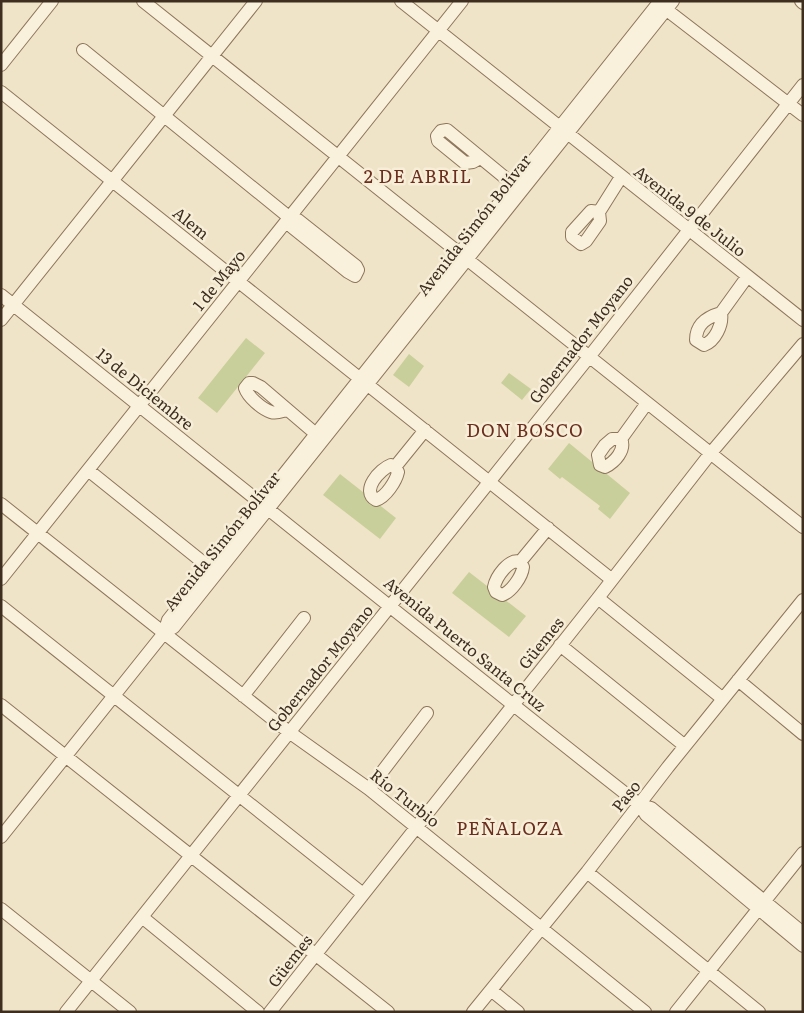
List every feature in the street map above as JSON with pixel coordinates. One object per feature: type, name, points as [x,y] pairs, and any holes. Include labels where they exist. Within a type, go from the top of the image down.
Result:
[{"type":"street","points":[[1,65],[52,1]]},
{"type":"street","points":[[142,1],[803,527]]},
{"type":"street","points":[[1,320],[256,1]]},
{"type":"street","name":"Avenida 9 de Julio","points":[[401,1],[803,320]]},
{"type":"street","name":"1 de Mayo","points":[[1,579],[462,1]]},
{"type":"street","points":[[662,3],[803,114]]},
{"type":"street","name":"Avenida Simón Bolívar","points":[[164,633],[174,627],[266,506],[662,3]]},
{"type":"street","points":[[83,50],[290,218],[298,220],[356,266],[358,270],[355,276],[292,227],[290,218]]},
{"type":"street","name":"Gobernador Moyano","points":[[66,1012],[589,357],[803,85]]},
{"type":"street","name":"Alem","points":[[1,92],[611,579]]},
{"type":"street","name":"Avenida Simón Bolívar","points":[[463,257],[514,185],[563,130]]},
{"type":"street","points":[[480,158],[514,185]]},
{"type":"street","points":[[598,212],[621,176]]},
{"type":"street","points":[[721,313],[747,277]]},
{"type":"street","name":"13 de Diciembre","points":[[1,295],[266,506]]},
{"type":"street","name":"Güemes","points":[[270,1012],[710,454],[803,344]]},
{"type":"street","name":"Avenida Simón Bolívar","points":[[164,633],[168,620],[210,568],[266,506],[316,434],[364,382]]},
{"type":"street","points":[[621,439],[647,403]]},
{"type":"street","points":[[287,410],[316,434]]},
{"type":"street","points":[[395,467],[425,430]]},
{"type":"street","points":[[88,470],[210,568]]},
{"type":"street","name":"Río Turbio","points":[[1,504],[289,732],[369,789],[416,826],[646,1012]]},
{"type":"street","name":"Avenida Puerto Santa Cruz","points":[[266,506],[512,705],[640,805],[646,815],[761,905],[803,932]]},
{"type":"street","points":[[520,562],[548,528]]},
{"type":"street","points":[[598,598],[723,699]]},
{"type":"street","name":"Paso","points":[[474,1012],[803,600]]},
{"type":"street","points":[[1,606],[363,894]]},
{"type":"street","points":[[243,696],[304,618]]},
{"type":"street","points":[[1,837],[164,633]]},
{"type":"street","points":[[560,645],[686,746]]},
{"type":"street","points":[[738,680],[803,734]]},
{"type":"street","points":[[1,705],[388,1012]]},
{"type":"street","points":[[369,789],[427,713]]},
{"type":"street","points":[[676,1012],[803,853]]},
{"type":"street","points":[[587,872],[759,1012]]},
{"type":"street","name":"Avenida Puerto Santa Cruz","points":[[761,905],[803,946]]},
{"type":"street","points":[[1,909],[130,1012]]},
{"type":"street","points":[[142,917],[258,1012]]},
{"type":"street","points":[[491,990],[518,1012]]},
{"type":"green space","points":[[246,338],[265,353],[217,413],[198,398]]},
{"type":"green space","points":[[409,354],[424,366],[409,387],[393,375]]},
{"type":"green space","points":[[509,373],[531,389],[522,400],[501,383]]},
{"type":"green space","points":[[569,443],[630,493],[610,519],[598,509],[600,506],[562,477],[560,479],[548,469]]},
{"type":"green space","points":[[340,474],[396,518],[380,539],[323,495]]},
{"type":"green space","points":[[469,572],[526,616],[509,637],[452,593]]},
{"type":"district","name":"2 DE ABRIL","points":[[418,177]]},
{"type":"district","name":"DON BOSCO","points":[[525,431]]},
{"type":"district","name":"PEÑALOZA","points":[[510,829]]}]
